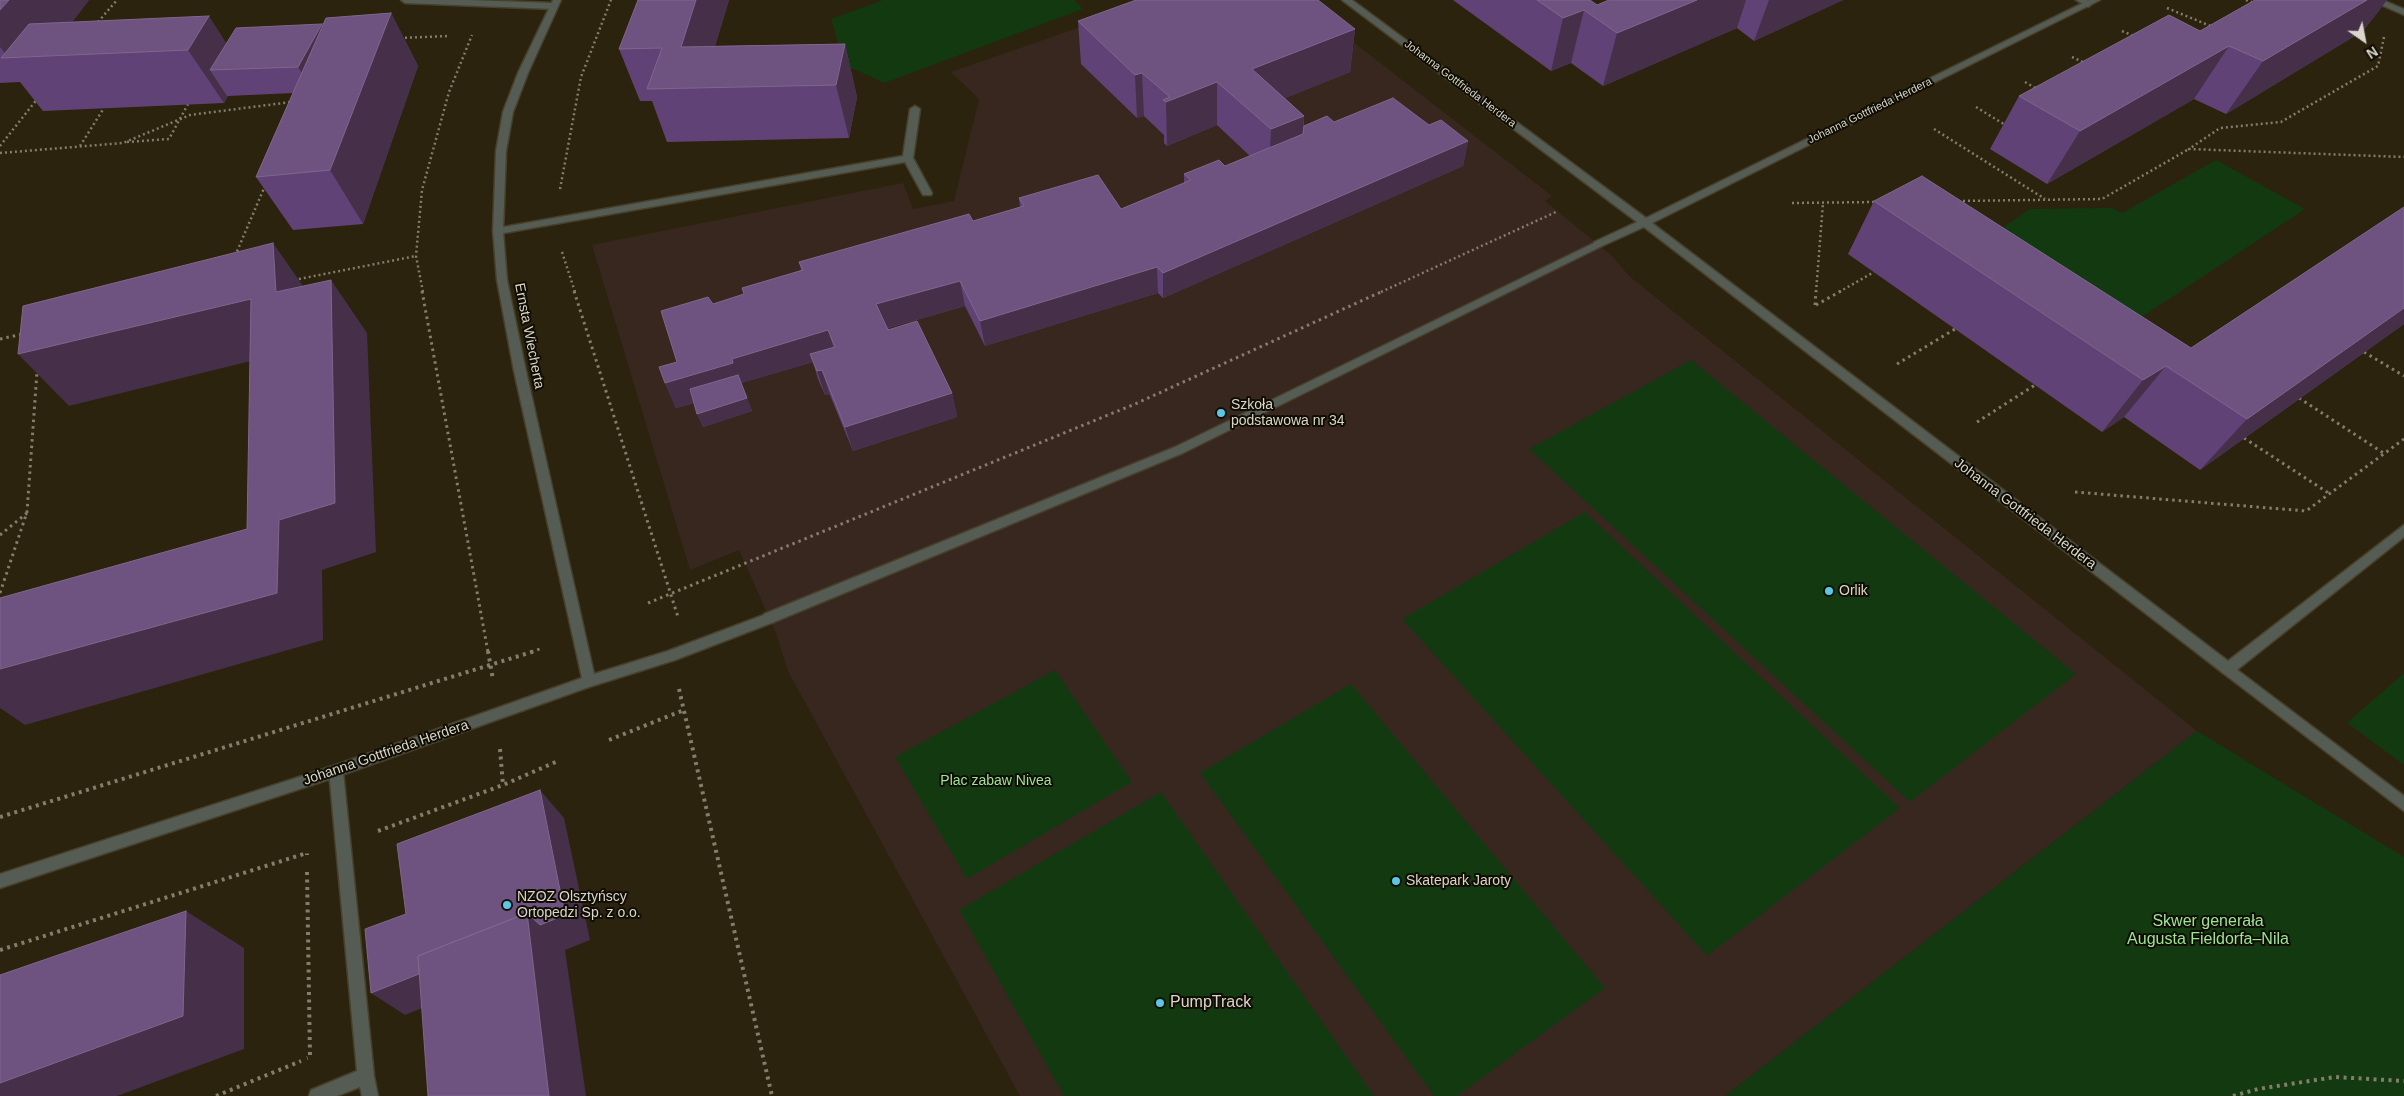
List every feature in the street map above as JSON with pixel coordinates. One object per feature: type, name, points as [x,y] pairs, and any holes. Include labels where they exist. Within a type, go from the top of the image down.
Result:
[{"type":"street","points":[[405,0],[555,3]]},
{"type":"street","name":"Johanna Gottfrieda Herdera","points":[[1346,0],[1644,223],[2404,804]]},
{"type":"street","points":[[2374,0],[2404,12]]},
{"type":"street","name":"Johanna Gottfrieda Herdera","points":[[0,881],[336,771],[589,681],[670,656],[769,618],[1179,450],[1644,223],[2088,1]]},
{"type":"street","name":"Ernsta Wiecherta","points":[[555,3],[508,112],[501,151],[498,231],[502,280],[520,370],[589,681]]},
{"type":"street","points":[[915,109],[908,158],[926,193]]},
{"type":"street","points":[[498,231],[908,158]]},
{"type":"street","points":[[2228,669],[2404,530]]},
{"type":"street","points":[[336,771],[366,1076],[370,1096]]},
{"type":"street","points":[[317,1096],[366,1076]]},
{"type":"path","points":[[93,29],[117,0]]},
{"type":"path","points":[[612,0],[581,77],[556,209],[557,238],[672,593],[680,625]]},
{"type":"path","points":[[2246,0],[2261,6]]},
{"type":"path","points":[[2167,8],[2217,29]]},
{"type":"path","points":[[476,28],[450,92],[422,190],[416,256],[492,664],[494,688]]},
{"type":"path","points":[[2122,31],[2140,38]]},
{"type":"path","points":[[1949,201],[2102,198],[2189,149],[2220,128],[2281,122],[2378,66],[2385,33]]},
{"type":"path","points":[[462,35],[472,35]]},
{"type":"path","points":[[392,38],[452,36]]},
{"type":"path","points":[[2072,57],[2090,66]]},
{"type":"path","points":[[2025,82],[2042,92]]},
{"type":"path","points":[[0,146],[40,95]]},
{"type":"path","points":[[123,143],[190,115],[294,102]]},
{"type":"path","points":[[0,152],[169,139],[188,104]]},
{"type":"path","points":[[1976,107],[2012,129]]},
{"type":"path","points":[[79,146],[104,108]]},
{"type":"path","points":[[1934,129],[2046,199]]},
{"type":"path","points":[[2189,149],[2404,157]]},
{"type":"path","points":[[233,261],[266,182]]},
{"type":"path","points":[[1792,203],[1881,202]]},
{"type":"path","points":[[1824,203],[1815,305],[1874,272]]},
{"type":"path","points":[[648,603],[1135,404],[1558,211]]},
{"type":"path","points":[[293,280],[416,256]]},
{"type":"path","points":[[1896,364],[1955,328]]},
{"type":"path","points":[[0,339],[32,333]]},
{"type":"path","points":[[2364,352],[2404,376]]},
{"type":"path","points":[[0,593],[27,512],[37,369]]},
{"type":"path","points":[[1978,422],[2035,385]]},
{"type":"path","points":[[2299,398],[2385,454]]},
{"type":"path","points":[[2244,438],[2330,494]]},
{"type":"path","points":[[2075,492],[2306,511],[2404,439]]},
{"type":"path","points":[[0,535],[27,512]]},
{"type":"path","points":[[0,817],[540,649]]},
{"type":"path","points":[[677,685],[772,1096]]},
{"type":"path","points":[[609,740],[684,710]]},
{"type":"path","points":[[500,746],[503,785]]},
{"type":"path","points":[[368,835],[503,785],[558,762]]},
{"type":"path","points":[[0,950],[307,853],[310,1057],[216,1096]]},
{"type":"path","points":[[2233,1096],[2258,1089],[2335,1077],[2404,1081]]},
{"type":"shaded area","name":"Szkoła podstawowa nr 34","points":[[1158,0],[1299,0],[1552,196],[1545,201],[1612,256],[1629,276],[2197,731],[1725,1096],[1020,1096],[788,671],[776,633],[739,550],[690,570],[592,245],[903,183],[913,209],[954,201],[979,99],[951,72]]},
{"type":"green space","points":[[883,0],[1074,0],[1083,9],[884,83],[845,65],[831,19]]},
{"type":"green space","points":[[2216,160],[2305,209],[2128,326],[1976,246],[2030,209],[2112,208],[2122,213]]},
{"type":"green space","name":"Orlik","points":[[1691,360],[2076,674],[1910,802],[1529,449]]},
{"type":"green space","points":[[1585,512],[1900,808],[1707,956],[1402,619]]},
{"type":"green space","name":"Plac zabaw Nivea","points":[[1055,670],[1132,782],[967,879],[895,757]]},
{"type":"green space","points":[[2404,673],[2404,765],[2347,723]]},
{"type":"green space","name":"Skatepark Jaroty","points":[[1351,684],[1605,988],[1457,1096],[1434,1096],[1200,773]]},
{"type":"green space","name":"Skwer generała Augusta Fieldorfa–Nila","points":[[2197,731],[2404,857],[2404,1096],[1725,1096]]},
{"type":"green space","name":"PumpTrack","points":[[1161,792],[1374,1096],[1064,1096],[959,910]]},
{"type":"building","points":[[0,0],[9,0],[0,10]]},
{"type":"building","points":[[638,0],[696,0],[681,47],[845,44],[836,85],[647,89],[662,48],[619,49]]},
{"type":"building","points":[[1136,0],[1318,0],[1355,29],[1252,69],[1304,116],[1271,129],[1217,82],[1166,102],[1163,100],[1170,97],[1142,73],[1135,75],[1078,21]]},
{"type":"building","points":[[1537,0],[1590,0],[1597,5],[1609,0],[1697,0],[1617,33],[1584,10],[1563,18]]},
{"type":"building","points":[[2255,0],[2367,0],[2263,61],[2229,46],[2080,131],[2019,96],[2169,15],[2200,31]]},
{"type":"building","points":[[391,13],[330,170],[256,177],[326,18]]},
{"type":"building","points":[[209,16],[188,50],[1,58],[29,24]]},
{"type":"building","points":[[322,24],[298,67],[210,70],[236,28]]},
{"type":"building","points":[[1393,98],[1429,125],[1441,120],[1468,141],[1163,273],[1157,267],[980,321],[960,281],[876,304],[888,330],[917,321],[952,393],[845,427],[822,370],[817,371],[810,354],[835,347],[828,330],[732,359],[733,363],[665,383],[659,367],[677,362],[661,311],[708,297],[713,304],[744,294],[742,288],[803,270],[799,262],[969,214],[973,221],[1024,206],[1019,198],[1098,175],[1121,209],[1191,180],[1184,174],[1219,160],[1225,166],[1303,134],[1304,126],[1327,116],[1334,122]]},
{"type":"building","points":[[1922,176],[2191,348],[2404,207],[2404,308],[2247,419],[2166,366],[2143,380],[1874,201]]},
{"type":"building","points":[[273,243],[276,292],[331,280],[335,503],[279,520],[277,593],[0,669],[0,598],[247,529],[251,299],[18,354],[23,306]]},
{"type":"building","points":[[738,375],[747,398],[697,414],[690,389]]},
{"type":"building","points":[[540,790],[565,915],[540,925],[527,913],[418,956],[419,974],[371,993],[365,929],[406,914],[397,844]]},
{"type":"building","points":[[186,911],[183,1016],[0,1083],[0,975]]},
{"type":"building","points":[[527,913],[549,1096],[428,1096],[418,956]]},
{"type":"place","name":"Szkoła podstawowa nr 34","points":[[1221,413]]},
{"type":"place","name":"Orlik","points":[[1829,591]]},
{"type":"place","name":"Skatepark Jaroty","points":[[1396,881]]},
{"type":"place","name":"NZOZ Olsztyńscy Ortopedzi Sp. z o.o.","points":[[507,905]]},
{"type":"place","name":"PumpTrack","points":[[1160,1003]]}]
